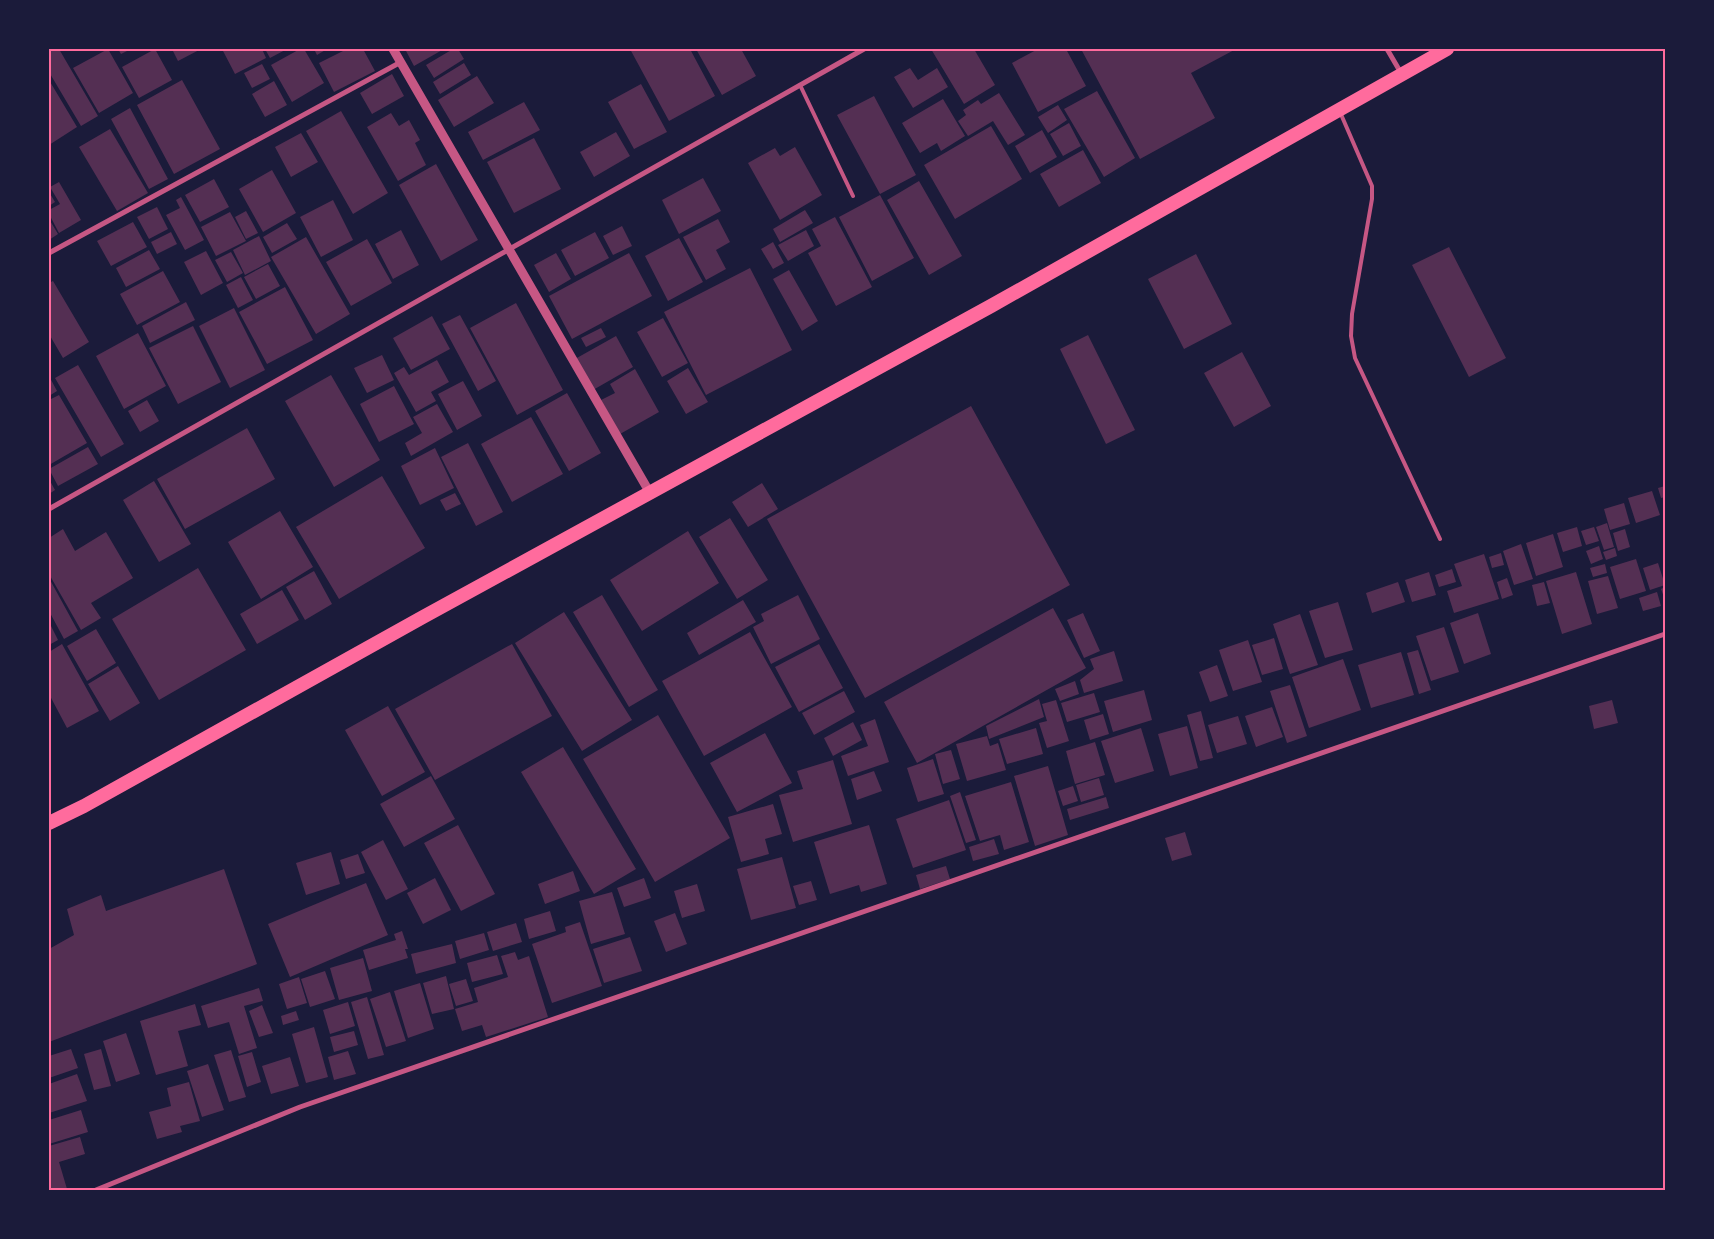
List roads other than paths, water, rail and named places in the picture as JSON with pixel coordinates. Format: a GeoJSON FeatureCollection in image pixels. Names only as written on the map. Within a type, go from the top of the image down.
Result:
{"type":"FeatureCollection","features":[{"type":"Feature","properties":{"kind":"highway"},"geometry":{"type":"LineString","coordinates":[[49,823],[93,801],[999,301],[1446,49]]}},
{"type":"Feature","properties":{"kind":"street"},"geometry":{"type":"LineString","coordinates":[[393,49],[650,493]]}},
{"type":"Feature","properties":{"kind":"street"},"geometry":{"type":"LineString","coordinates":[[49,509],[864,49]]}},
{"type":"Feature","properties":{"kind":"street"},"geometry":{"type":"LineString","coordinates":[[1386,49],[1401,74]]}},
{"type":"Feature","properties":{"kind":"street"},"geometry":{"type":"LineString","coordinates":[[49,253],[401,62]]}},
{"type":"Feature","properties":{"kind":"street"},"geometry":{"type":"LineString","coordinates":[[96,1190],[300,1107],[1665,634]]}},
{"type":"Feature","properties":{"kind":"lane"},"geometry":{"type":"LineString","coordinates":[[800,85],[853,196]]}},
{"type":"Feature","properties":{"kind":"lane"},"geometry":{"type":"LineString","coordinates":[[1339,110],[1372,186],[1372,199],[1352,314],[1351,336],[1355,358],[1440,539]]}}]}
